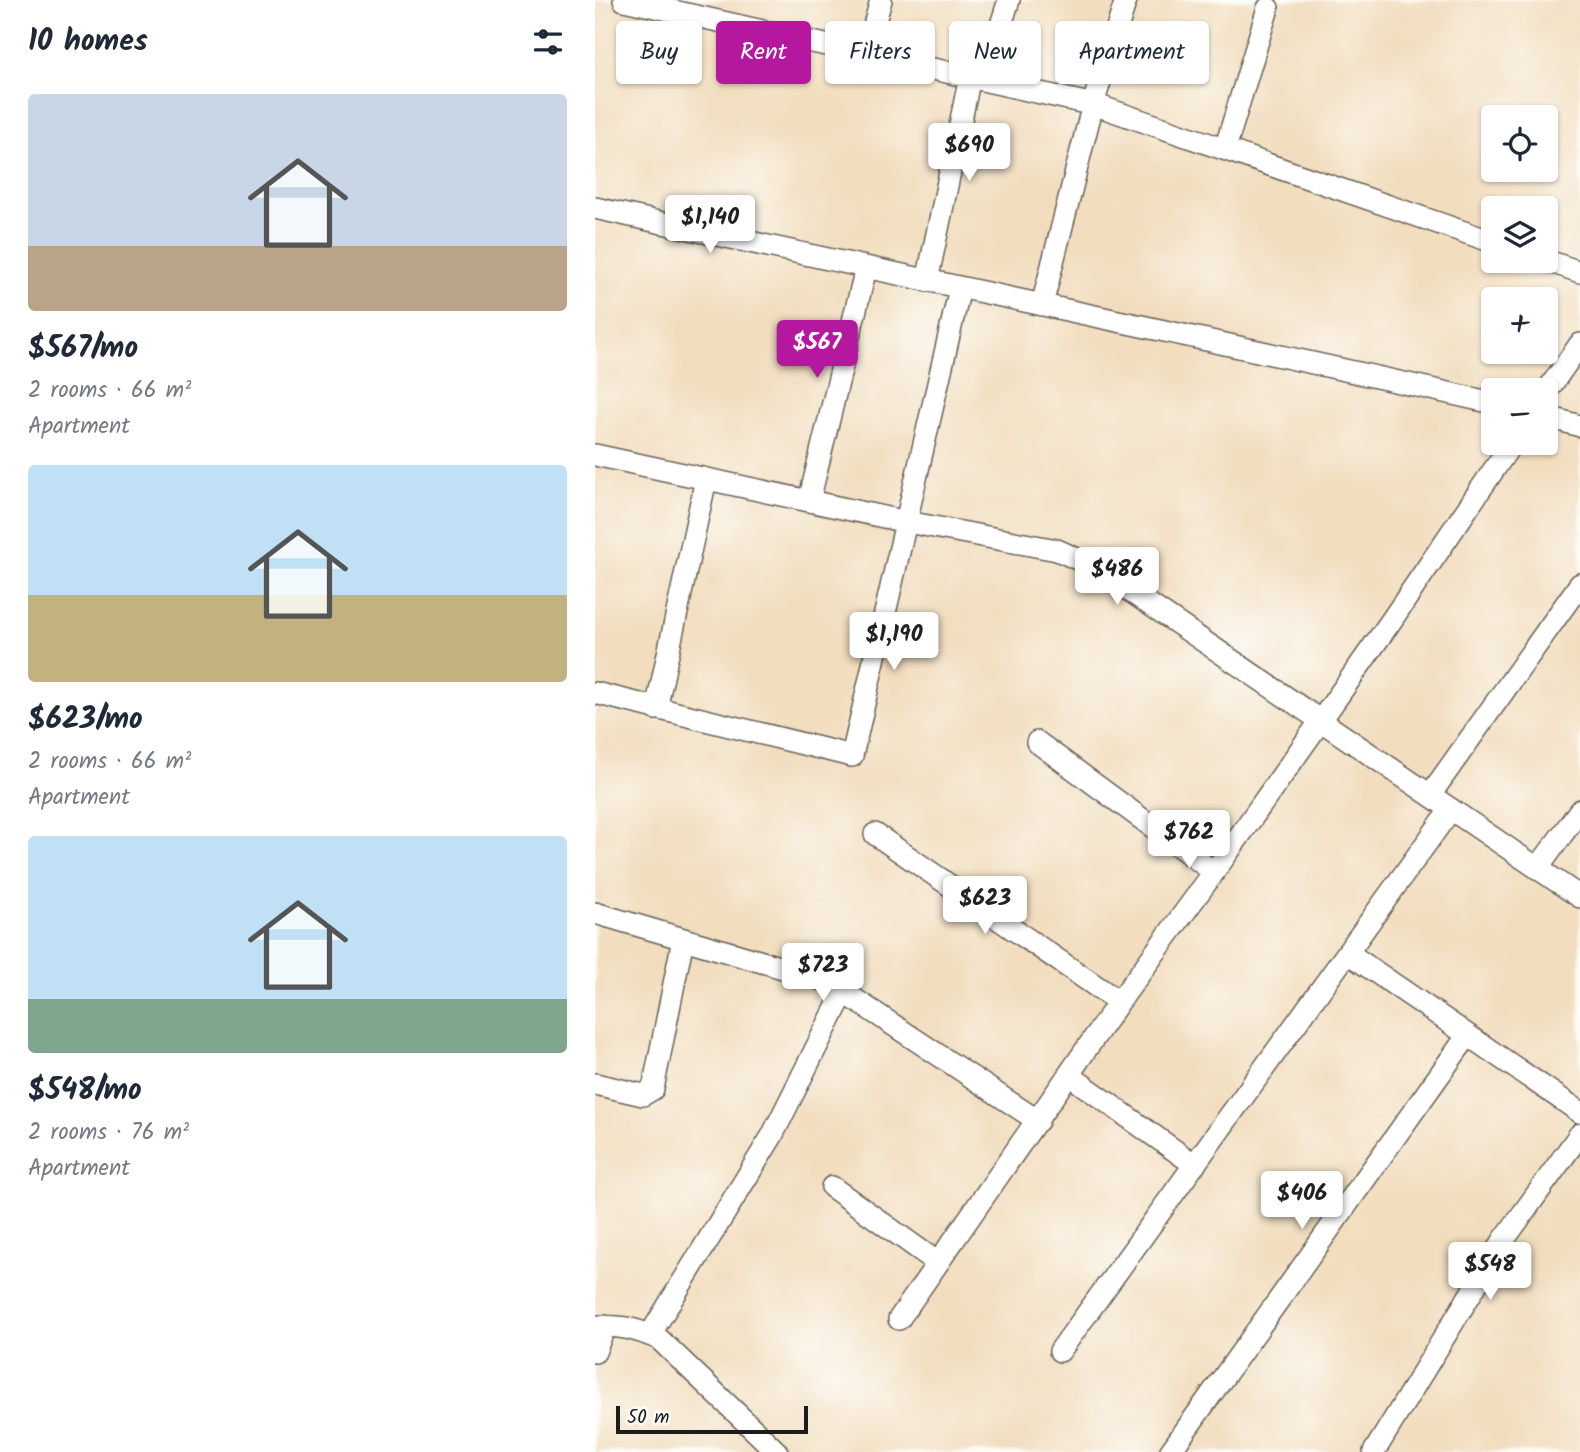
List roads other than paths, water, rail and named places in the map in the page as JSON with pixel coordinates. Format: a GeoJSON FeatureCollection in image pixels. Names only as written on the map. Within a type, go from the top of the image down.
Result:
{"type":"FeatureCollection","features":[{"type":"Feature","properties":{"kind":"street"},"geometry":{"type":"LineString","coordinates":[[624,0],[825,45]]}},
{"type":"Feature","properties":{"kind":"street"},"geometry":{"type":"LineString","coordinates":[[875,21],[881,0]]}},
{"type":"Feature","properties":{"kind":"street"},"geometry":{"type":"LineString","coordinates":[[1000,21],[1009,0]]}},
{"type":"Feature","properties":{"kind":"street"},"geometry":{"type":"LineString","coordinates":[[1042,305],[1094,104],[1126,0]]}},
{"type":"Feature","properties":{"kind":"street"},"geometry":{"type":"LineString","coordinates":[[1225,149],[1268,8]]}},
{"type":"Feature","properties":{"kind":"street"},"geometry":{"type":"LineString","coordinates":[[927,281],[976,84]]}},
{"type":"Feature","properties":{"kind":"street"},"geometry":{"type":"LineString","coordinates":[[1004,84],[1094,104],[1481,238]]}},
{"type":"Feature","properties":{"kind":"street"},"geometry":{"type":"LineString","coordinates":[[595,208],[866,268],[1265,351],[1481,400]]}},
{"type":"Feature","properties":{"kind":"street"},"geometry":{"type":"LineString","coordinates":[[1558,264],[1580,272]]}},
{"type":"Feature","properties":{"kind":"street"},"geometry":{"type":"LineString","coordinates":[[809,501],[866,268]]}},
{"type":"Feature","properties":{"kind":"street"},"geometry":{"type":"LineString","coordinates":[[595,693],[852,756],[960,288]]}},
{"type":"Feature","properties":{"kind":"street"},"geometry":{"type":"LineString","coordinates":[[1556,378],[1580,344]]}},
{"type":"Feature","properties":{"kind":"street"},"geometry":{"type":"LineString","coordinates":[[1558,420],[1580,426]]}},
{"type":"Feature","properties":{"kind":"street"},"geometry":{"type":"LineString","coordinates":[[595,455],[907,522],[1057,550],[1094,566],[1580,897]]}},
{"type":"Feature","properties":{"kind":"street"},"geometry":{"type":"LineString","coordinates":[[898,1319],[1119,1002],[1321,720],[1504,455]]}},
{"type":"Feature","properties":{"kind":"street"},"geometry":{"type":"LineString","coordinates":[[656,709],[706,479]]}},
{"type":"Feature","properties":{"kind":"street"},"geometry":{"type":"LineString","coordinates":[[1430,795],[1580,584]]}},
{"type":"Feature","properties":{"kind":"street"},"geometry":{"type":"LineString","coordinates":[[1037,742],[1214,872]]}},
{"type":"Feature","properties":{"kind":"street"},"geometry":{"type":"LineString","coordinates":[[1060,1351],[1451,809]]}},
{"type":"Feature","properties":{"kind":"street"},"geometry":{"type":"LineString","coordinates":[[1538,868],[1580,810]]}},
{"type":"Feature","properties":{"kind":"street"},"geometry":{"type":"LineString","coordinates":[[875,834],[1119,1002]]}},
{"type":"Feature","properties":{"kind":"street"},"geometry":{"type":"LineString","coordinates":[[595,913],[827,981],[1038,1121]]}},
{"type":"Feature","properties":{"kind":"street"},"geometry":{"type":"LineString","coordinates":[[595,1084],[642,1095],[653,1089],[683,939]]}},
{"type":"Feature","properties":{"kind":"street"},"geometry":{"type":"LineString","coordinates":[[1348,953],[1580,1112]]}},
{"type":"Feature","properties":{"kind":"street"},"geometry":{"type":"LineString","coordinates":[[650,1335],[772,1136],[843,992]]}},
{"type":"Feature","properties":{"kind":"street"},"geometry":{"type":"LineString","coordinates":[[1170,1452],[1468,1035]]}},
{"type":"Feature","properties":{"kind":"street"},"geometry":{"type":"LineString","coordinates":[[1069,1075],[1195,1165]]}},
{"type":"Feature","properties":{"kind":"street"},"geometry":{"type":"LineString","coordinates":[[1374,1452],[1503,1241],[1580,1134]]}},
{"type":"Feature","properties":{"kind":"street"},"geometry":{"type":"LineString","coordinates":[[832,1187],[938,1264]]}},
{"type":"Feature","properties":{"kind":"street"},"geometry":{"type":"LineString","coordinates":[[595,1352],[600,1326],[624,1325],[659,1339],[777,1452]]}}]}
